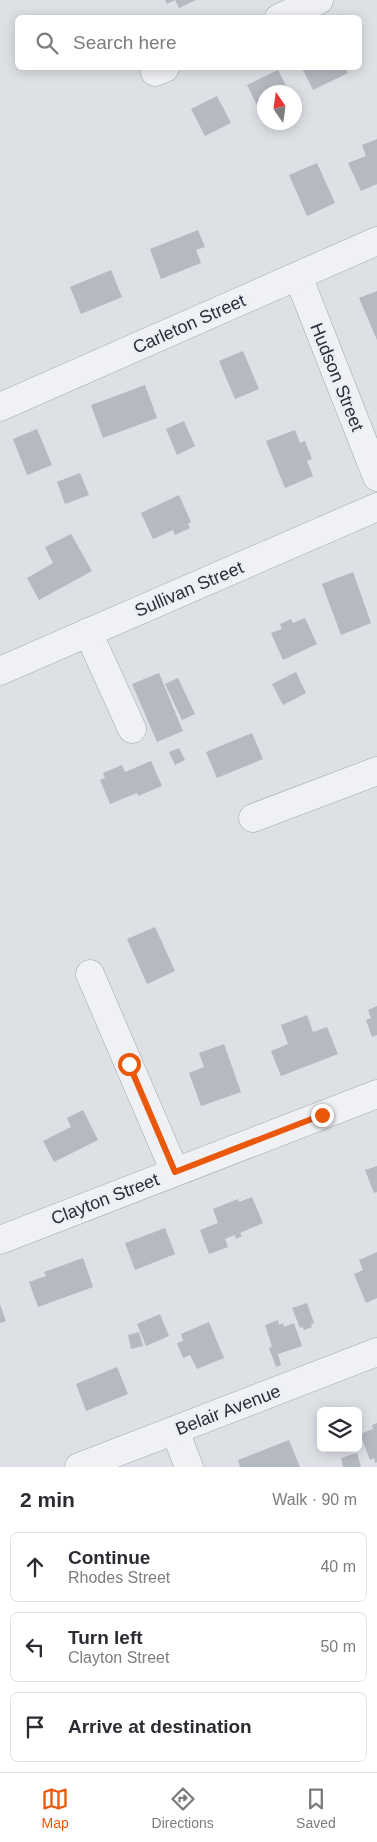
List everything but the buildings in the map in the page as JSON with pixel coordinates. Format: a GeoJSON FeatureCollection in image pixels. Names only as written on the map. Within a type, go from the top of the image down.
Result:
{"type":"FeatureCollection","features":[{"type":"Feature","properties":{"kind":"street"},"geometry":{"type":"LineString","coordinates":[[286,15],[319,0]]}},
{"type":"Feature","properties":{"kind":"street","name":"Carleton Street"},"geometry":{"type":"LineString","coordinates":[[0,407],[377,241]]}},
{"type":"Feature","properties":{"kind":"street","name":"Hudson Street"},"geometry":{"type":"LineString","coordinates":[[298,276],[377,477]]}},
{"type":"Feature","properties":{"kind":"street","name":"Sullivan Street"},"geometry":{"type":"LineString","coordinates":[[0,671],[377,507]]}},
{"type":"Feature","properties":{"kind":"street"},"geometry":{"type":"LineString","coordinates":[[88,632],[132,729]]}},
{"type":"Feature","properties":{"kind":"street"},"geometry":{"type":"LineString","coordinates":[[252,818],[377,771]]}},
{"type":"Feature","properties":{"kind":"street"},"geometry":{"type":"LineString","coordinates":[[90,974],[175,1172]]}},
{"type":"Feature","properties":{"kind":"street","name":"Clayton Street"},"geometry":{"type":"LineString","coordinates":[[0,1240],[377,1094]]}},
{"type":"Feature","properties":{"kind":"street","name":"Belair Avenue"},"geometry":{"type":"LineString","coordinates":[[79,1467],[377,1352]]}},
{"type":"Feature","properties":{"kind":"street"},"geometry":{"type":"LineString","coordinates":[[175,1431],[189,1467]]}},
{"type":"Feature","properties":{"kind":"route"},"geometry":{"type":"LineString","coordinates":[[129,1064],[175,1172],[322,1115]]}}]}
